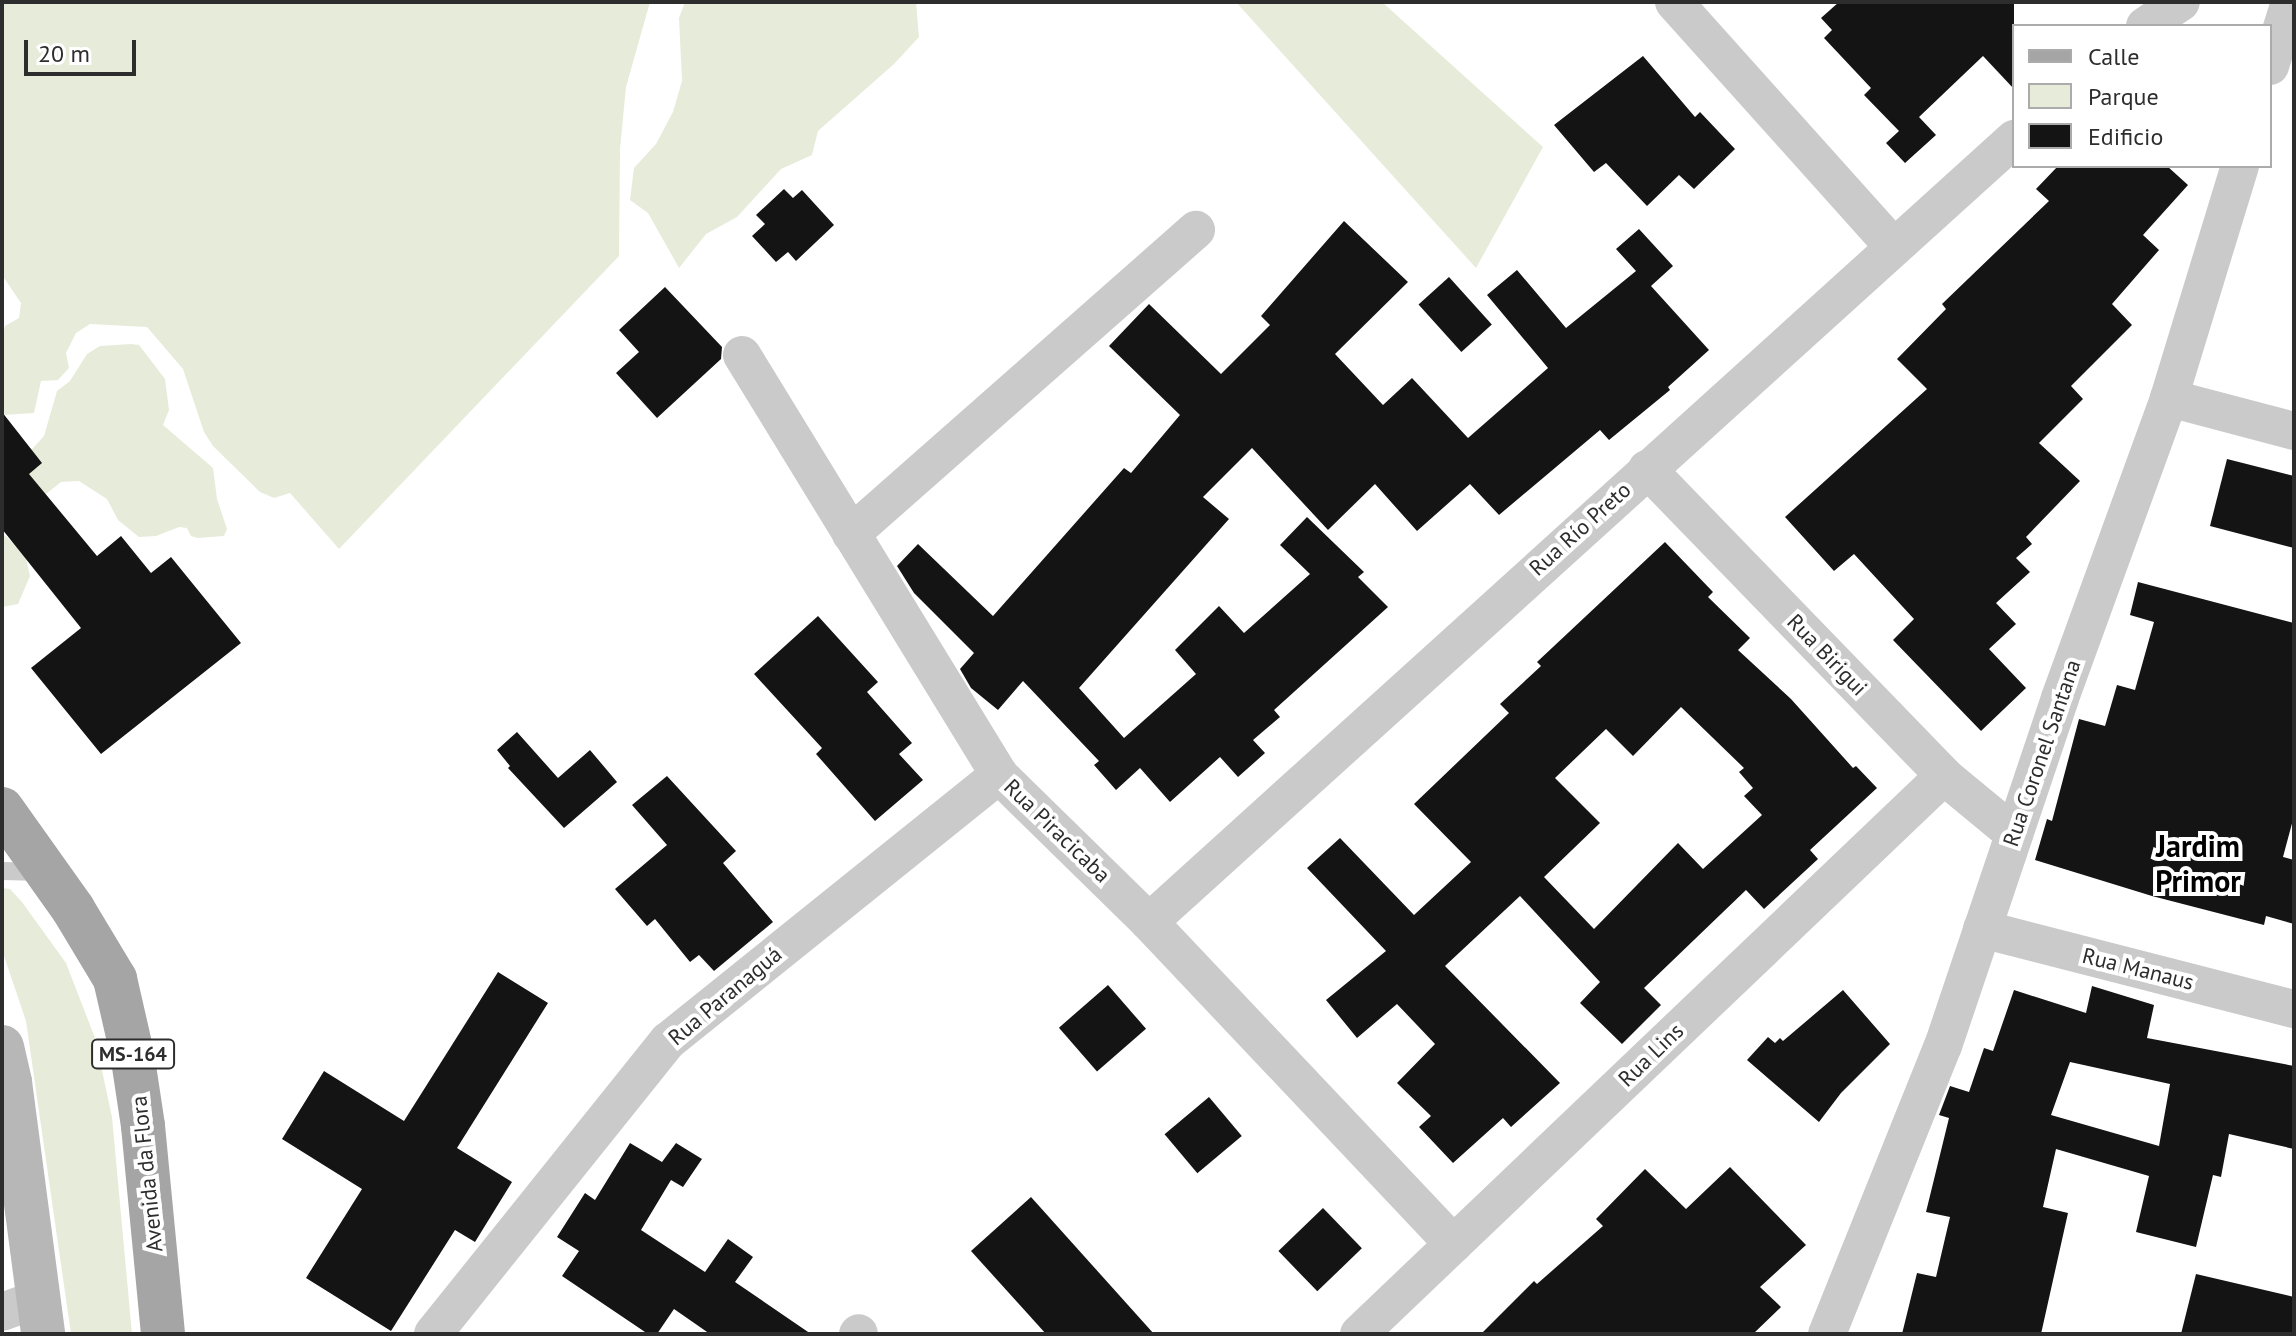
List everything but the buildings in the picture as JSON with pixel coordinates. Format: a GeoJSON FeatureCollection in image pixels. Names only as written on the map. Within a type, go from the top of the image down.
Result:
{"type":"FeatureCollection","features":[{"type":"Feature","properties":{"kind":"main road","name":"Avenida da Flora"},"geometry":{"type":"LineString","coordinates":[[2,809],[73,909],[115,979],[132,1053],[143,1126],[163,1334]]}},
{"type":"Feature","properties":{"kind":"street"},"geometry":{"type":"LineString","coordinates":[[1674,2],[1894,247]]}},
{"type":"Feature","properties":{"kind":"street"},"geometry":{"type":"LineString","coordinates":[[2148,24],[2181,2]]}},
{"type":"Feature","properties":{"kind":"street"},"geometry":{"type":"LineString","coordinates":[[2272,60],[2290,2]]}},
{"type":"Feature","properties":{"kind":"street","name":"Rua Río Preto"},"geometry":{"type":"LineString","coordinates":[[1149,922],[2012,141]]}},
{"type":"Feature","properties":{"kind":"street","name":"Rua Coronel Santana"},"geometry":{"type":"LineString","coordinates":[[1827,1334],[1943,1046],[2014,834],[2169,398],[2239,168]]}},
{"type":"Feature","properties":{"kind":"street"},"geometry":{"type":"LineString","coordinates":[[851,534],[1196,230]]}},
{"type":"Feature","properties":{"kind":"street","name":"Rua Piracicaba"},"geometry":{"type":"LineString","coordinates":[[742,355],[999,775],[1149,922],[1453,1244]]}},
{"type":"Feature","properties":{"kind":"street"},"geometry":{"type":"LineString","coordinates":[[2169,398],[2294,431]]}},
{"type":"Feature","properties":{"kind":"street","name":"Rua Birigui"},"geometry":{"type":"LineString","coordinates":[[1647,469],[1944,776],[2014,834]]}},
{"type":"Feature","properties":{"kind":"street","name":"Rua Paranaguá"},"geometry":{"type":"LineString","coordinates":[[433,1334],[668,1041],[999,775]]}},
{"type":"Feature","properties":{"kind":"street","name":"Rua Lins"},"geometry":{"type":"LineString","coordinates":[[1359,1334],[1944,776]]}},
{"type":"Feature","properties":{"kind":"street","name":"Rua Manaus"},"geometry":{"type":"LineString","coordinates":[[1982,929],[2294,1009]]}},
{"type":"Feature","properties":{"kind":"street"},"geometry":{"type":"LineString","coordinates":[[2,1047],[10,1082],[27,1315]]}},
{"type":"Feature","properties":{"kind":"lane"},"geometry":{"type":"LineString","coordinates":[[2,871],[45,872]]}},
{"type":"Feature","properties":{"kind":"green space"},"geometry":{"type":"Polygon","coordinates":[[[2,2],[650,2],[626,87],[620,149],[619,256],[339,549],[290,493],[274,498],[260,492],[213,446],[204,432],[183,369],[147,327],[90,324],[76,333],[66,353],[69,368],[58,380],[41,381],[34,413],[2,415],[2,338],[5,326],[19,318],[21,303],[2,275],[2,2]]]}},
{"type":"Feature","properties":{"kind":"green space"},"geometry":{"type":"Polygon","coordinates":[[[685,2],[916,2],[919,37],[894,64],[818,131],[812,155],[781,169],[737,217],[706,234],[679,268],[648,213],[630,200],[634,168],[656,144],[673,112],[682,81],[679,18],[685,2]]]}},
{"type":"Feature","properties":{"kind":"green space"},"geometry":{"type":"Polygon","coordinates":[[[1236,2],[1382,2],[1543,147],[1476,268],[1236,2]]]}},
{"type":"Feature","properties":{"kind":"green space"},"geometry":{"type":"Polygon","coordinates":[[[139,345],[165,379],[169,410],[163,425],[213,468],[217,499],[227,529],[224,536],[198,538],[191,536],[187,528],[179,527],[156,536],[139,537],[118,520],[107,499],[79,481],[61,482],[41,498],[22,460],[44,436],[57,391],[70,381],[87,354],[100,346],[139,345]]]}},
{"type":"Feature","properties":{"kind":"green space"},"geometry":{"type":"Polygon","coordinates":[[[2,533],[25,554],[30,576],[18,604],[2,607],[2,533]]]}},
{"type":"Feature","properties":{"kind":"green space"},"geometry":{"type":"Polygon","coordinates":[[[2,888],[10,889],[22,902],[66,963],[95,1038],[112,1117],[132,1334],[71,1334],[26,1021],[2,950],[2,888]]]}},
{"type":"Feature","properties":{"kind":"district","name":"Jardim Primor"},"geometry":{"type":"Point","coordinates":[2198,863]}}]}
